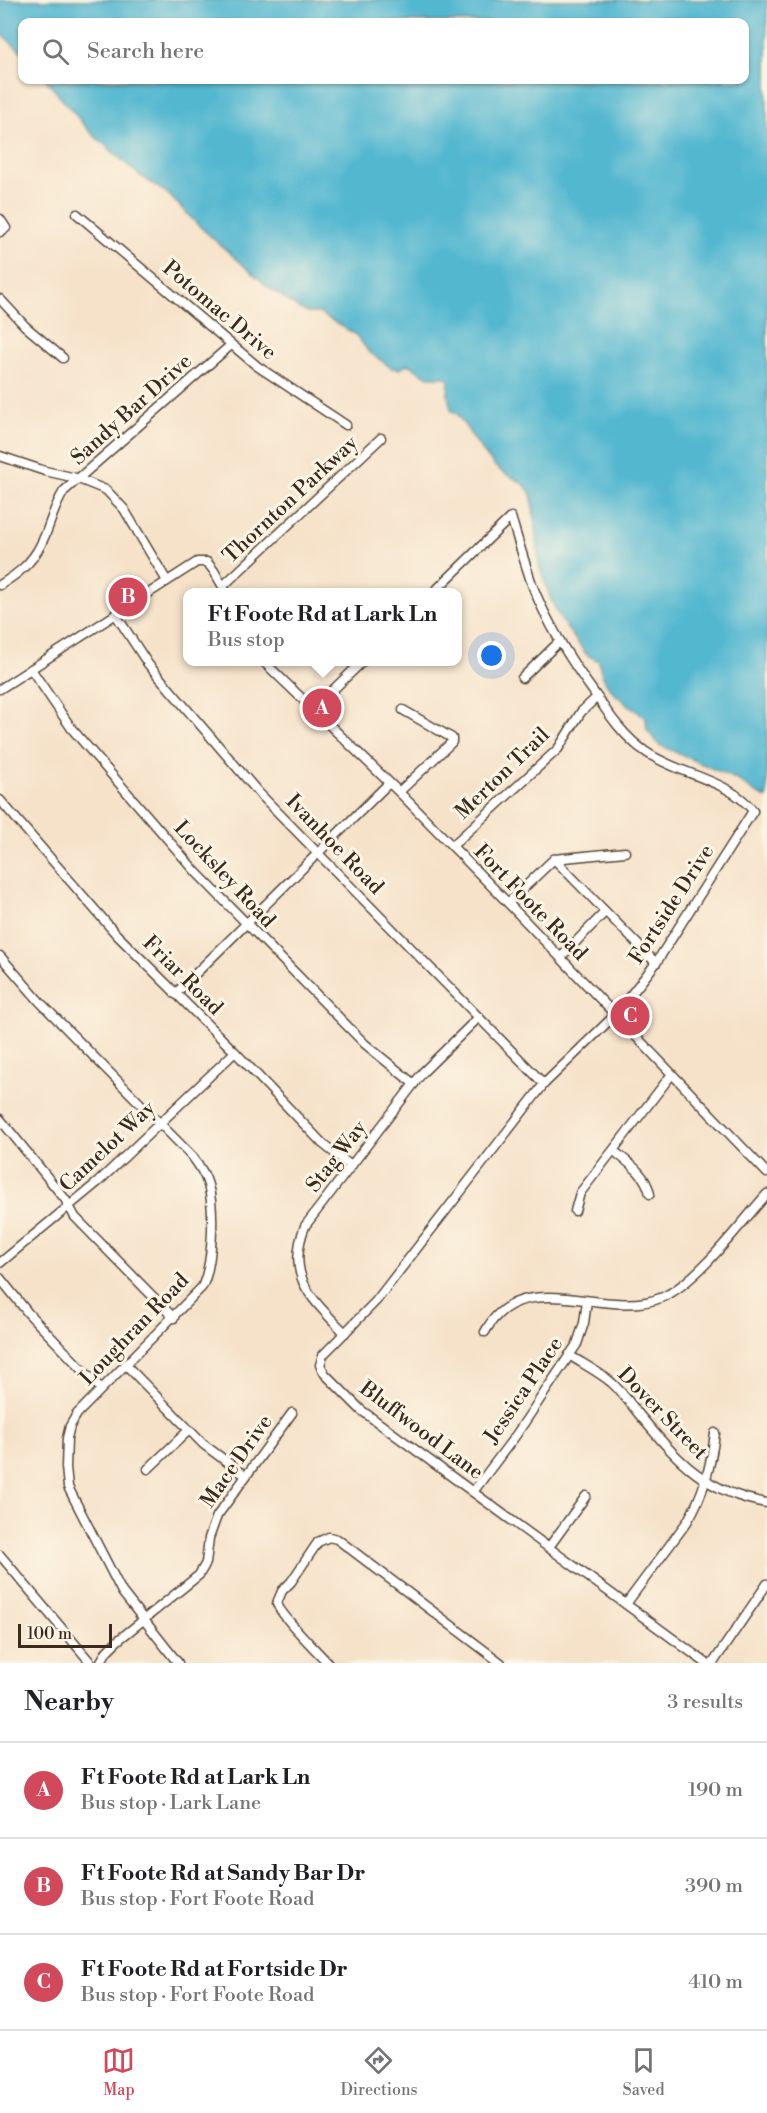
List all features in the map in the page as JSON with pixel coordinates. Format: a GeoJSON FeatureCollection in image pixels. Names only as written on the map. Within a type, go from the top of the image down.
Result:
{"type":"FeatureCollection","features":[{"type":"Feature","properties":{"kind":"street","name":"Potomac Drive"},"geometry":{"type":"LineString","coordinates":[[77,214],[231,345],[283,385],[346,424]]}},
{"type":"Feature","properties":{"kind":"street"},"geometry":{"type":"LineString","coordinates":[[0,219],[3,230]]}},
{"type":"Feature","properties":{"kind":"street"},"geometry":{"type":"LineString","coordinates":[[0,298],[25,326],[63,358]]}},
{"type":"Feature","properties":{"kind":"street","name":"Sandy Bar Drive"},"geometry":{"type":"LineString","coordinates":[[76,478],[231,345]]}},
{"type":"Feature","properties":{"kind":"street","name":"Thornton Parkway"},"geometry":{"type":"LineString","coordinates":[[227,588],[381,438]]}},
{"type":"Feature","properties":{"kind":"street"},"geometry":{"type":"LineString","coordinates":[[0,456],[45,471],[76,478],[56,504],[40,547],[18,573],[0,585]]}},
{"type":"Feature","properties":{"kind":"street","name":"Sandy Bar Drive"},"geometry":{"type":"LineString","coordinates":[[76,478],[99,486],[118,501],[167,582]]}},
{"type":"Feature","properties":{"kind":"street"},"geometry":{"type":"LineString","coordinates":[[438,588],[511,517],[534,588],[560,641],[597,697]]}},
{"type":"Feature","properties":{"kind":"street"},"geometry":{"type":"LineString","coordinates":[[0,689],[191,565],[202,561],[210,566],[224,588]]}},
{"type":"Feature","properties":{"kind":"street","name":"Ivanhoe Road"},"geometry":{"type":"LineString","coordinates":[[116,615],[148,664],[258,792],[544,1084]]}},
{"type":"Feature","properties":{"kind":"street"},"geometry":{"type":"LineString","coordinates":[[522,678],[560,641]]}},
{"type":"Feature","properties":{"kind":"street","name":"Fort Foote Road"},"geometry":{"type":"LineString","coordinates":[[268,666],[399,792],[561,957],[767,1173]]}},
{"type":"Feature","properties":{"kind":"street"},"geometry":{"type":"LineString","coordinates":[[313,709],[358,666]]}},
{"type":"Feature","properties":{"kind":"street","name":"Locksley Road"},"geometry":{"type":"LineString","coordinates":[[31,669],[72,729],[183,858],[365,1044],[414,1084]]}},
{"type":"Feature","properties":{"kind":"street","name":"Fortside Drive"},"geometry":{"type":"LineString","coordinates":[[597,697],[625,733],[645,752],[666,764],[728,790],[746,802],[753,811],[656,963],[615,1015]]}},
{"type":"Feature","properties":{"kind":"street","name":"Merton Trail"},"geometry":{"type":"LineString","coordinates":[[452,846],[558,749],[581,712],[597,697]]}},
{"type":"Feature","properties":{"kind":"street"},"geometry":{"type":"LineString","coordinates":[[399,792],[452,742],[452,738],[403,710]]}},
{"type":"Feature","properties":{"kind":"street"},"geometry":{"type":"LineString","coordinates":[[175,994],[389,783]]}},
{"type":"Feature","properties":{"kind":"street","name":"Friar Road"},"geometry":{"type":"LineString","coordinates":[[0,800],[117,934],[322,1143],[351,1166]]}},
{"type":"Feature","properties":{"kind":"street"},"geometry":{"type":"LineString","coordinates":[[508,903],[554,859],[625,852]]}},
{"type":"Feature","properties":{"kind":"street"},"geometry":{"type":"LineString","coordinates":[[554,859],[656,963]]}},
{"type":"Feature","properties":{"kind":"street"},"geometry":{"type":"LineString","coordinates":[[561,957],[605,912]]}},
{"type":"Feature","properties":{"kind":"street","name":"Loughran Road"},"geometry":{"type":"LineString","coordinates":[[0,956],[40,1002],[198,1164],[207,1179],[210,1196],[211,1251],[209,1270],[202,1287],[77,1414],[70,1426],[66,1451],[68,1487],[122,1592],[178,1663]]}},
{"type":"Feature","properties":{"kind":"street","name":"Bluffwood Lane"},"geometry":{"type":"LineString","coordinates":[[615,1015],[544,1084],[376,1301],[320,1360],[320,1365],[325,1374],[361,1410],[706,1663]]}},
{"type":"Feature","properties":{"kind":"street","name":"Stag Way"},"geometry":{"type":"LineString","coordinates":[[345,1333],[314,1301],[301,1279],[297,1257],[305,1226],[414,1084],[479,1017]]}},
{"type":"Feature","properties":{"kind":"street","name":"Camelot Way"},"geometry":{"type":"LineString","coordinates":[[0,1263],[103,1178],[235,1052]]}},
{"type":"Feature","properties":{"kind":"street"},"geometry":{"type":"LineString","coordinates":[[575,1211],[580,1193],[672,1074]]}},
{"type":"Feature","properties":{"kind":"street"},"geometry":{"type":"LineString","coordinates":[[0,1119],[69,1206],[75,1217],[174,1318]]}},
{"type":"Feature","properties":{"kind":"street"},"geometry":{"type":"LineString","coordinates":[[614,1151],[640,1174],[650,1194]]}},
{"type":"Feature","properties":{"kind":"street"},"geometry":{"type":"LineString","coordinates":[[485,1332],[492,1318],[499,1312],[524,1299],[549,1296],[587,1301],[637,1303],[672,1293],[692,1277],[767,1194]]}},
{"type":"Feature","properties":{"kind":"street"},"geometry":{"type":"LineString","coordinates":[[0,1278],[28,1313],[101,1389]]}},
{"type":"Feature","properties":{"kind":"street","name":"Jessica Place"},"geometry":{"type":"LineString","coordinates":[[473,1492],[516,1435],[569,1355],[580,1334],[587,1301]]}},
{"type":"Feature","properties":{"kind":"street","name":"Dover Street"},"geometry":{"type":"LineString","coordinates":[[569,1355],[612,1383],[676,1458],[706,1481],[736,1495],[767,1503]]}},
{"type":"Feature","properties":{"kind":"street"},"geometry":{"type":"LineString","coordinates":[[126,1365],[214,1454],[246,1476]]}},
{"type":"Feature","properties":{"kind":"street","name":"Mace Drive"},"geometry":{"type":"LineString","coordinates":[[100,1663],[107,1651],[199,1575],[206,1563],[209,1538],[214,1524],[292,1413]]}},
{"type":"Feature","properties":{"kind":"street"},"geometry":{"type":"LineString","coordinates":[[148,1469],[189,1430]]}},
{"type":"Feature","properties":{"kind":"street"},"geometry":{"type":"LineString","coordinates":[[626,1604],[687,1522],[706,1481],[715,1433]]}},
{"type":"Feature","properties":{"kind":"street"},"geometry":{"type":"LineString","coordinates":[[549,1547],[586,1496]]}},
{"type":"Feature","properties":{"kind":"street"},"geometry":{"type":"LineString","coordinates":[[328,1663],[296,1626],[284,1616],[277,1603],[282,1591],[303,1566],[315,1546],[322,1539],[329,1537],[337,1539],[501,1663]]}},
{"type":"Feature","properties":{"kind":"street"},"geometry":{"type":"LineString","coordinates":[[0,1555],[91,1663]]}},
{"type":"Feature","properties":{"kind":"street"},"geometry":{"type":"LineString","coordinates":[[713,1663],[767,1584]]}},
{"type":"Feature","properties":{"kind":"water"},"geometry":{"type":"Polygon","coordinates":[[[0,0],[767,0],[767,798],[736,779],[659,745],[647,730],[646,718],[609,687],[599,661],[587,655],[563,623],[551,600],[539,566],[532,497],[529,490],[494,465],[458,415],[451,410],[448,395],[449,380],[445,377],[428,377],[408,364],[400,369],[392,368],[369,352],[355,334],[319,313],[308,313],[298,308],[268,287],[198,225],[167,193],[139,175],[90,132],[49,84],[749,84],[749,18],[18,18],[18,49],[0,33],[0,0]]]}},
{"type":"Feature","properties":{"kind":"place","name":"Ft Foote Rd at Sandy Bar Dr"},"geometry":{"type":"Point","coordinates":[128,597]}},
{"type":"Feature","properties":{"kind":"place","name":"Ft Foote Rd at Lark Ln"},"geometry":{"type":"Point","coordinates":[322,708]}},
{"type":"Feature","properties":{"kind":"place","name":"Ft Foote Rd at Fortside Dr"},"geometry":{"type":"Point","coordinates":[630,1016]}}]}
